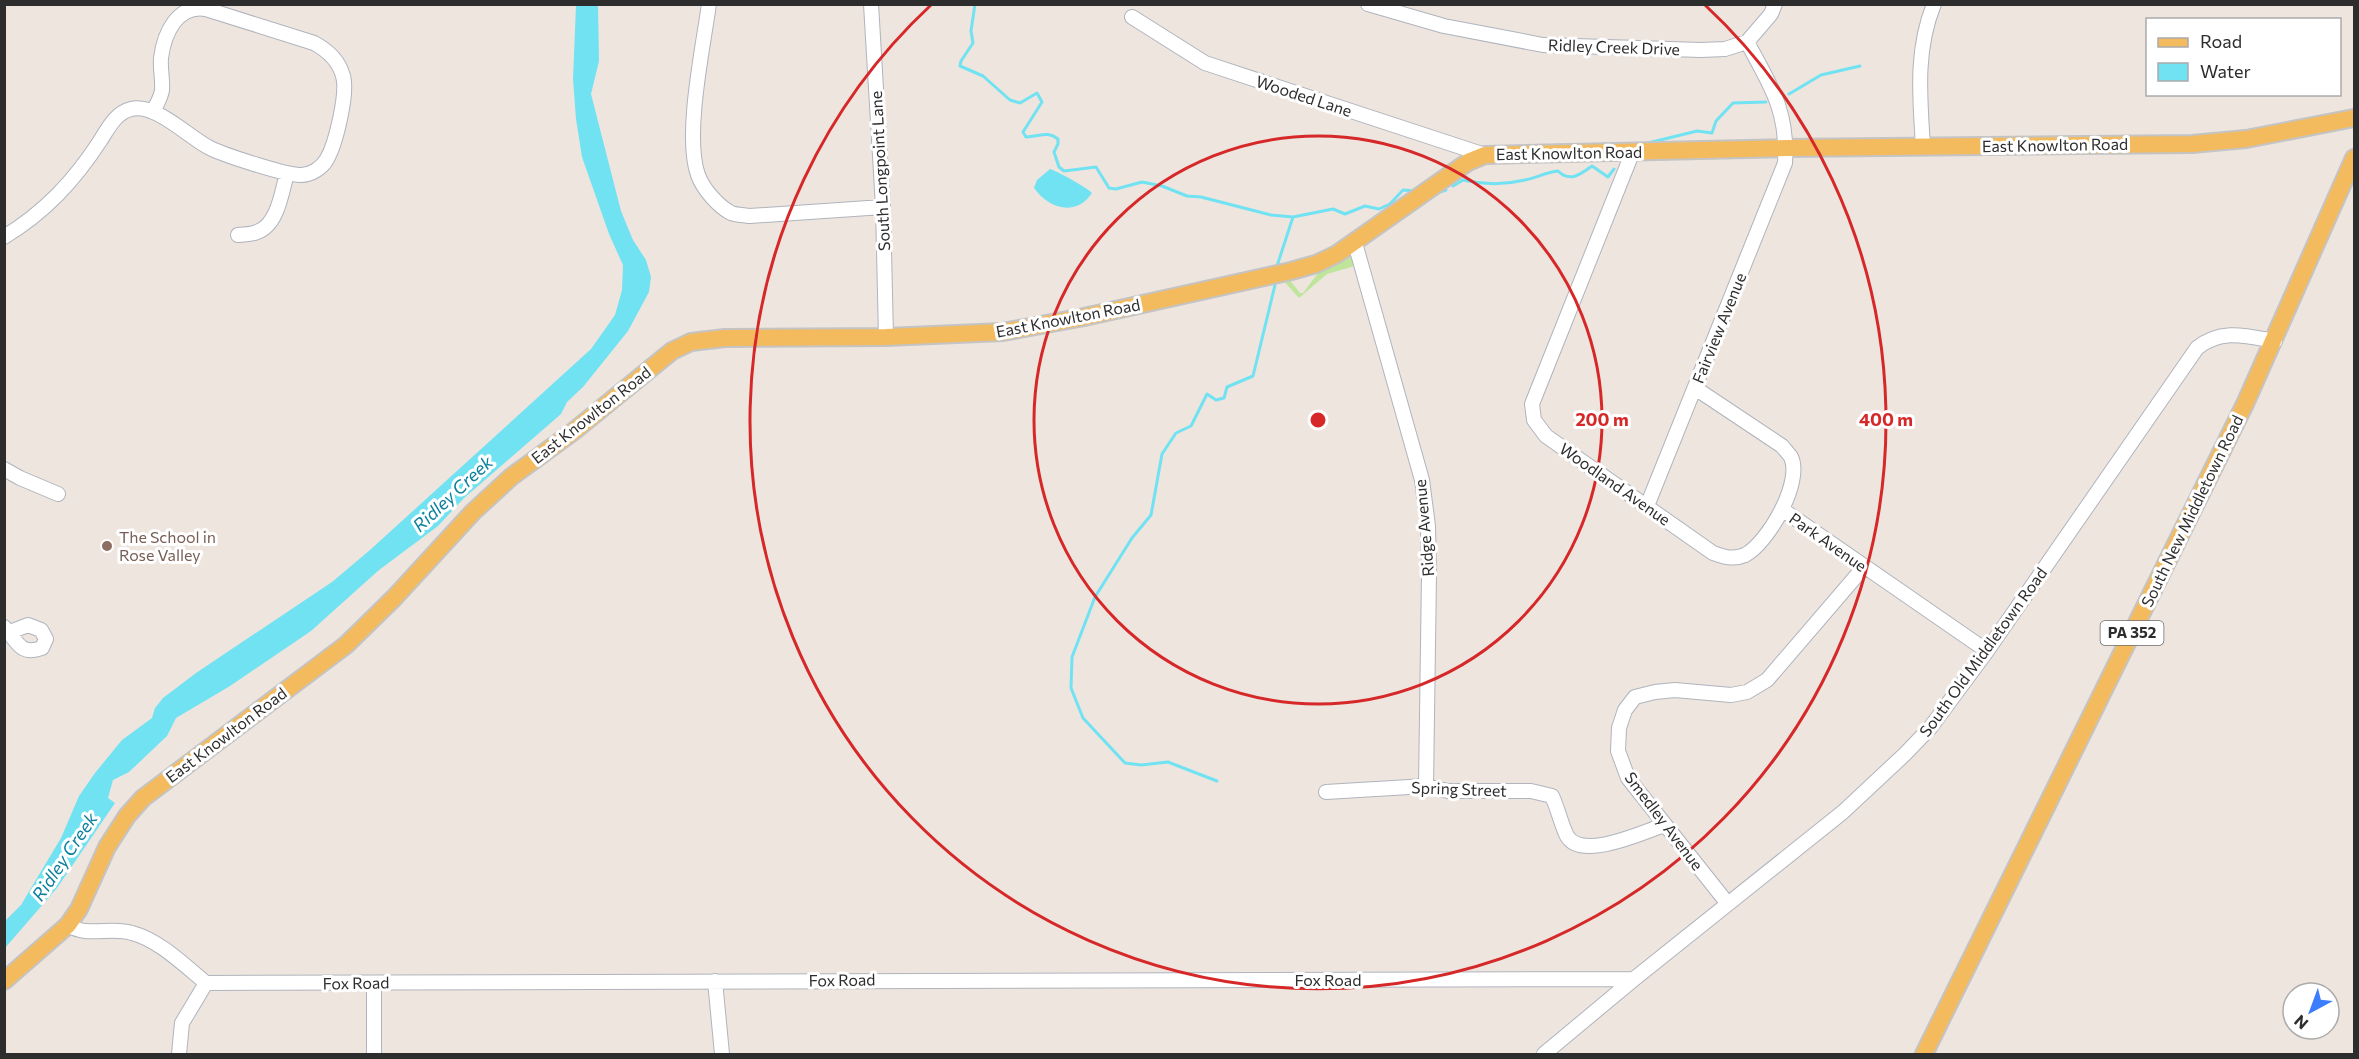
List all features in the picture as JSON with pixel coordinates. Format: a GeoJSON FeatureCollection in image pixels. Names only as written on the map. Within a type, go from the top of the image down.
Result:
{"type":"FeatureCollection","features":[{"type":"Feature","properties":{"kind":"main road","name":"East Knowlton Road"},"geometry":{"type":"LineString","coordinates":[[4,981],[68,925],[79,909],[107,847],[142,798],[346,645],[394,598],[472,512],[511,477],[574,431],[672,351],[692,342],[725,338],[886,337],[1003,332],[1084,317],[1304,267],[1327,260],[1355,243],[1468,162],[1485,155],[2219,142],[2287,132],[2355,118]]}},
{"type":"Feature","properties":{"kind":"main road","name":"South New Middletown Road"},"geometry":{"type":"LineString","coordinates":[[1924,1054],[2275,341],[2355,158]]}},
{"type":"Feature","properties":{"kind":"street"},"geometry":{"type":"LineString","coordinates":[[708,4],[694,118],[693,153],[698,177],[713,198],[732,213],[750,216],[883,207]]}},
{"type":"Feature","properties":{"kind":"street","name":"South Longpoint Lane"},"geometry":{"type":"LineString","coordinates":[[871,4],[883,207],[886,337]]}},
{"type":"Feature","properties":{"kind":"street","name":"Ridley Creek Drive"},"geometry":{"type":"LineString","coordinates":[[1368,4],[1444,26],[1543,45],[1701,50],[1725,49],[1747,42]]}},
{"type":"Feature","properties":{"kind":"street"},"geometry":{"type":"LineString","coordinates":[[1775,4],[1766,21],[1747,42],[1776,94],[1782,114],[1786,148]]}},
{"type":"Feature","properties":{"kind":"street"},"geometry":{"type":"LineString","coordinates":[[1923,147],[1920,58],[1925,29],[1934,4]]}},
{"type":"Feature","properties":{"kind":"street"},"geometry":{"type":"LineString","coordinates":[[4,237],[41,211],[64,190],[83,168],[112,122],[122,113],[142,108],[153,112],[216,151],[299,176],[308,174],[325,163],[330,153],[345,101],[345,82],[340,68],[327,51],[314,43],[206,9],[189,10],[179,15],[169,28],[161,61],[162,89],[153,112]]}},
{"type":"Feature","properties":{"kind":"street","name":"Wooded Lane"},"geometry":{"type":"LineString","coordinates":[[1132,17],[1205,63],[1485,155]]}},
{"type":"Feature","properties":{"kind":"street","name":"Fairview Avenue"},"geometry":{"type":"LineString","coordinates":[[1647,506],[1785,163],[1786,148]]}},
{"type":"Feature","properties":{"kind":"street","name":"Woodland Avenue"},"geometry":{"type":"LineString","coordinates":[[1633,151],[1532,404],[1534,420],[1546,436],[1713,553],[1727,558],[1744,555],[1756,546],[1783,510]]}},
{"type":"Feature","properties":{"kind":"street"},"geometry":{"type":"LineString","coordinates":[[238,235],[257,232],[269,222],[287,173]]}},
{"type":"Feature","properties":{"kind":"street","name":"Ridge Avenue"},"geometry":{"type":"LineString","coordinates":[[1355,243],[1422,480],[1428,526],[1429,574],[1426,786]]}},
{"type":"Feature","properties":{"kind":"street","name":"South Old Middletown Road"},"geometry":{"type":"LineString","coordinates":[[1544,1054],[1843,812],[1930,728],[1987,651],[2197,348],[2211,338],[2229,334],[2275,341]]}},
{"type":"Feature","properties":{"kind":"street","name":"Park Avenue"},"geometry":{"type":"LineString","coordinates":[[1695,388],[1782,446],[1792,459],[1792,479],[1783,510],[1987,651]]}},
{"type":"Feature","properties":{"kind":"street"},"geometry":{"type":"LineString","coordinates":[[4,469],[58,494]]}},
{"type":"Feature","properties":{"kind":"street","name":"Smedley Avenue"},"geometry":{"type":"LineString","coordinates":[[1728,904],[1628,778],[1618,751],[1619,728],[1625,710],[1635,697],[1655,692],[1675,690],[1731,695],[1747,692],[1767,680],[1864,567]]}},
{"type":"Feature","properties":{"kind":"street","name":"Spring Street"},"geometry":{"type":"LineString","coordinates":[[1326,792],[1426,786],[1448,791],[1531,791],[1552,796],[1568,838],[1579,845],[1597,847],[1664,825]]}},
{"type":"Feature","properties":{"kind":"street"},"geometry":{"type":"LineString","coordinates":[[68,925],[77,931],[88,933],[117,930],[133,933],[156,945],[206,982],[182,1023],[179,1054]]}},
{"type":"Feature","properties":{"kind":"street","name":"Fox Road"},"geometry":{"type":"LineString","coordinates":[[206,982],[1634,979]]}},
{"type":"Feature","properties":{"kind":"street"},"geometry":{"type":"LineString","coordinates":[[715,981],[722,1054]]}},
{"type":"Feature","properties":{"kind":"street"},"geometry":{"type":"LineString","coordinates":[[374,983],[374,1054]]}},
{"type":"Feature","properties":{"kind":"green space"},"geometry":{"type":"Polygon","coordinates":[[[1346,256],[1354,256],[1358,265],[1327,274],[1299,298],[1281,278],[1288,278],[1300,293],[1303,293],[1321,269],[1346,256]]]}},
{"type":"Feature","properties":{"kind":"water","name":"Ridley Creek"},"geometry":{"type":"Polygon","coordinates":[[[576,5],[598,5],[599,61],[591,94],[621,211],[633,240],[646,260],[651,277],[649,292],[628,331],[583,387],[567,402],[561,414],[464,498],[438,526],[379,570],[311,631],[230,686],[176,718],[167,736],[129,772],[113,780],[108,798],[115,803],[57,888],[5,948],[5,921],[21,905],[61,838],[79,796],[122,740],[152,718],[155,708],[163,698],[196,673],[332,582],[370,550],[591,349],[615,315],[622,290],[623,265],[609,234],[582,157],[576,119],[573,79],[576,5]]]}},
{"type":"Feature","properties":{"kind":"water"},"geometry":{"type":"Polygon","coordinates":[[[1050,169],[1092,193],[1086,201],[1071,208],[1047,201],[1034,188],[1037,180],[1050,169]]]}},
{"type":"Feature","properties":{"kind":"waterway"},"geometry":{"type":"LineString","coordinates":[[975,4],[971,31],[973,43],[960,66],[983,76],[1010,100],[1020,103],[1037,93],[1042,102],[1023,132],[1026,137],[1046,134],[1058,139],[1054,152],[1059,167],[1064,171],[1096,167],[1109,188],[1116,189],[1142,182],[1162,186],[1187,196],[1201,197],[1271,215],[1293,217],[1333,209],[1345,214],[1365,206],[1379,209],[1390,204],[1403,190],[1415,191]]}},
{"type":"Feature","properties":{"kind":"waterway"},"geometry":{"type":"LineString","coordinates":[[1789,94],[1821,75],[1860,66]]}},
{"type":"Feature","properties":{"kind":"waterway"},"geometry":{"type":"LineString","coordinates":[[1644,144],[1697,131],[1712,133],[1716,121],[1733,103],[1766,102]]}},
{"type":"Feature","properties":{"kind":"waterway"},"geometry":{"type":"LineString","coordinates":[[1453,186],[1463,180],[1486,184],[1509,183],[1558,171],[1562,175],[1571,177],[1592,166],[1608,177],[1614,169]]}},
{"type":"Feature","properties":{"kind":"waterway"},"geometry":{"type":"LineString","coordinates":[[1437,193],[1446,190]]}},
{"type":"Feature","properties":{"kind":"waterway"},"geometry":{"type":"LineString","coordinates":[[1277,266],[1293,217]]}},
{"type":"Feature","properties":{"kind":"waterway"},"geometry":{"type":"LineString","coordinates":[[1217,781],[1168,762],[1141,765],[1125,763],[1083,718],[1071,688],[1072,657],[1095,597],[1132,538],[1151,515],[1162,454],[1176,433],[1191,426],[1207,394],[1216,400],[1224,398],[1227,387],[1253,376],[1275,285]]}},
{"type":"Feature","properties":{"kind":"place","name":"The School in Rose Valley"},"geometry":{"type":"Point","coordinates":[107,546]}}]}
